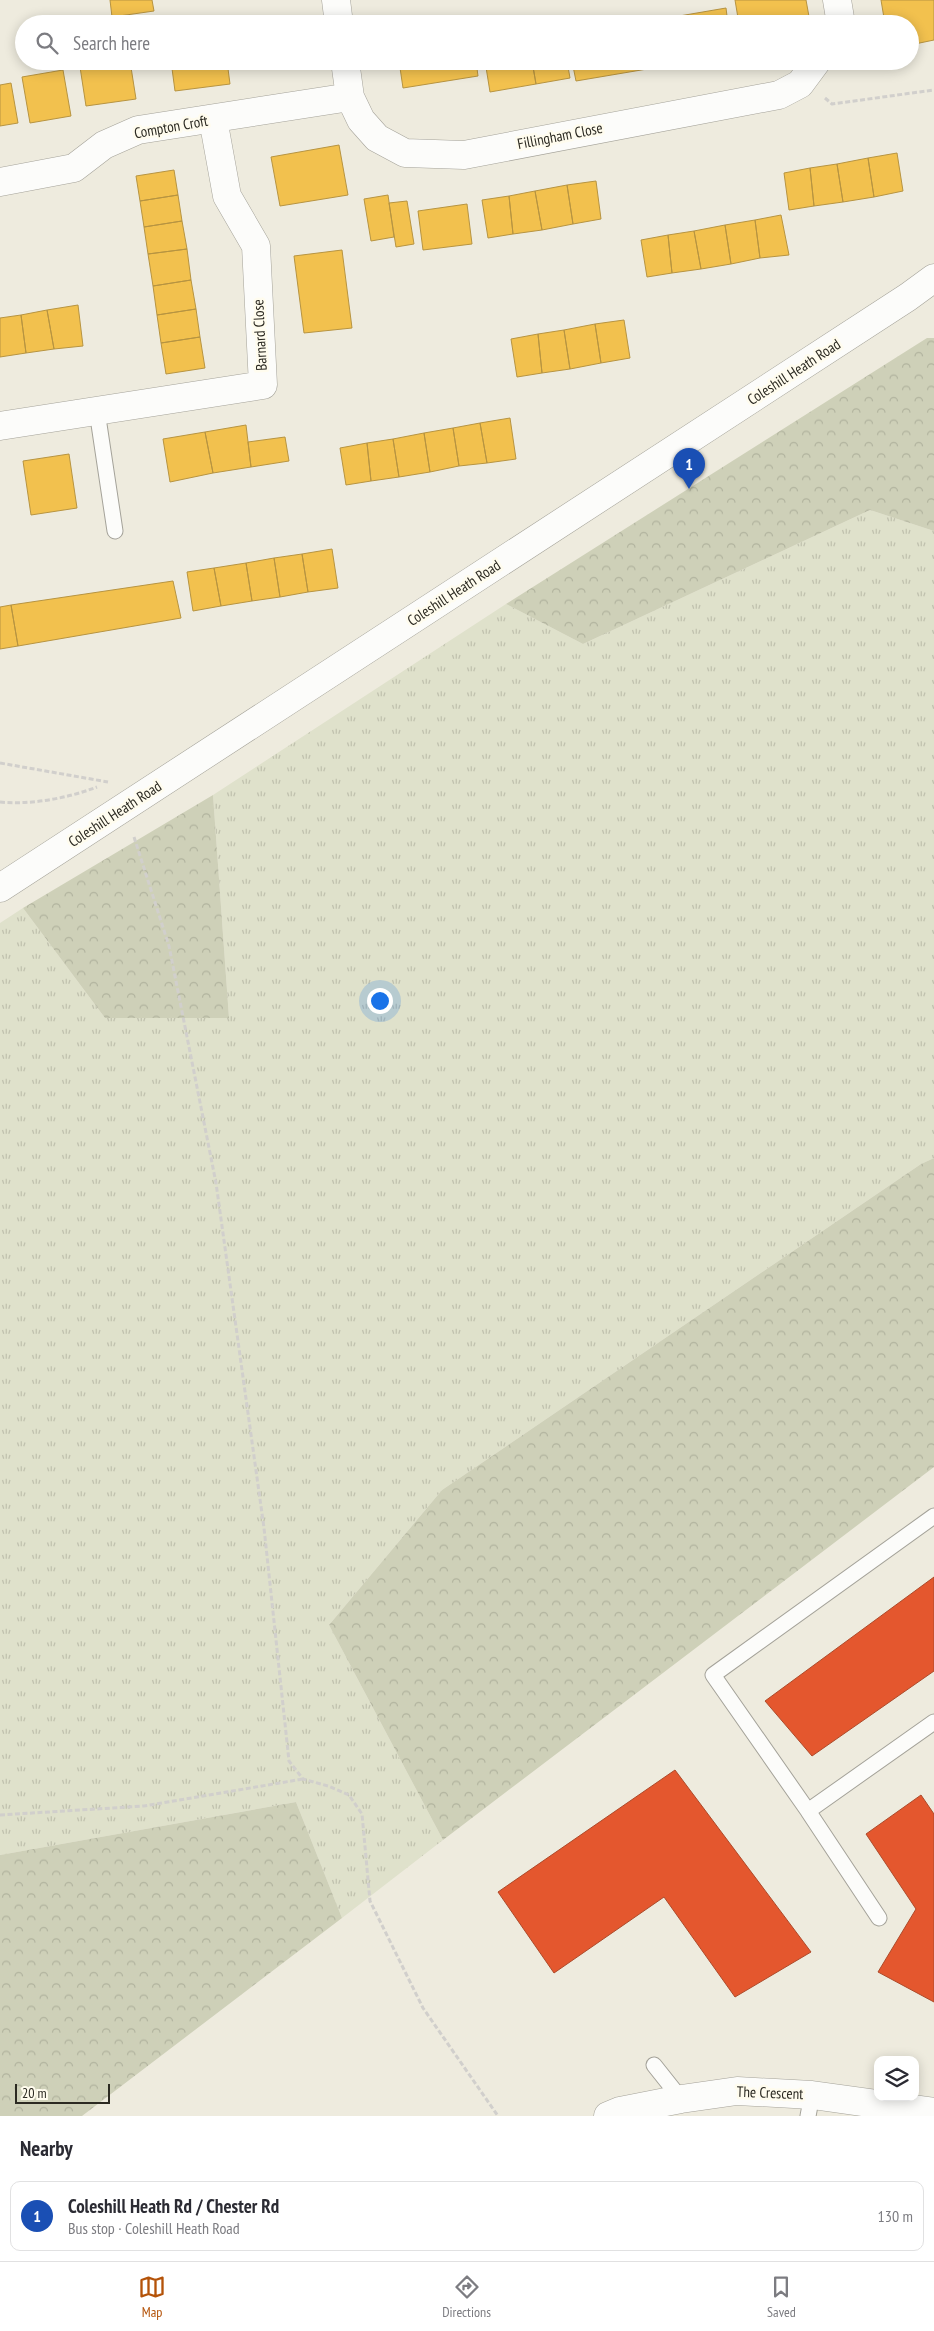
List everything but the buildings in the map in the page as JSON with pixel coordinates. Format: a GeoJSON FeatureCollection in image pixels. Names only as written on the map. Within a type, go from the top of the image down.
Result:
{"type":"FeatureCollection","features":[{"type":"Feature","properties":{"kind":"street"},"geometry":{"type":"LineString","coordinates":[[336,0],[338,15]]}},
{"type":"Feature","properties":{"kind":"street"},"geometry":{"type":"LineString","coordinates":[[837,0],[840,15]]}},
{"type":"Feature","properties":{"kind":"street","name":"Fillingham Close"},"geometry":{"type":"LineString","coordinates":[[346,70],[350,96],[360,120],[377,138],[405,153],[464,155],[779,95],[800,84],[810,70]]}},
{"type":"Feature","properties":{"kind":"street","name":"Compton Croft"},"geometry":{"type":"LineString","coordinates":[[0,182],[74,168],[104,145],[138,130],[350,96]]}},
{"type":"Feature","properties":{"kind":"street","name":"Barnard Close"},"geometry":{"type":"LineString","coordinates":[[0,426],[262,384],[256,246],[227,196],[213,119]]}},
{"type":"Feature","properties":{"kind":"street","name":"Coleshill Heath Road"},"geometry":{"type":"LineString","coordinates":[[0,888],[908,298],[934,278]]}},
{"type":"Feature","properties":{"kind":"street","name":"Coleshill Heath Road"},"geometry":{"type":"LineString","coordinates":[[908,298],[934,290]]}},
{"type":"Feature","properties":{"kind":"street","name":"The Crescent"},"geometry":{"type":"LineString","coordinates":[[608,2116],[620,2111],[680,2099],[737,2091],[810,2105],[934,2112]]}},
{"type":"Feature","properties":{"kind":"lane"},"geometry":{"type":"LineString","coordinates":[[96,411],[115,531]]}},
{"type":"Feature","properties":{"kind":"lane"},"geometry":{"type":"LineString","coordinates":[[879,1918],[808,1810],[713,1675],[934,1516]]}},
{"type":"Feature","properties":{"kind":"lane"},"geometry":{"type":"LineString","coordinates":[[808,1810],[934,1722]]}},
{"type":"Feature","properties":{"kind":"lane"},"geometry":{"type":"LineString","coordinates":[[654,2065],[680,2099]]}},
{"type":"Feature","properties":{"kind":"path"},"geometry":{"type":"LineString","coordinates":[[810,70],[832,104],[934,90]]}},
{"type":"Feature","properties":{"kind":"path"},"geometry":{"type":"LineString","coordinates":[[0,763],[109,782],[125,808],[169,946],[216,1183],[264,1528],[289,1761],[304,1779]]}},
{"type":"Feature","properties":{"kind":"path"},"geometry":{"type":"LineString","coordinates":[[0,802],[14,803],[76,795],[109,782]]}},
{"type":"Feature","properties":{"kind":"path"},"geometry":{"type":"LineString","coordinates":[[0,1815],[144,1806],[304,1779],[349,1795],[362,1814],[370,1901],[423,2008],[498,2116]]}},
{"type":"Feature","properties":{"kind":"green space"},"geometry":{"type":"Polygon","coordinates":[[[927,338],[934,338],[934,531],[870,510],[583,644],[506,604],[927,338]]]}},
{"type":"Feature","properties":{"kind":"green space"},"geometry":{"type":"Polygon","coordinates":[[[870,510],[934,531],[934,1158],[921,1164],[442,1490],[329,1625],[443,1840],[342,1918],[296,1802],[0,1855],[0,923],[23,908],[105,1018],[229,1018],[213,795],[506,604],[583,644],[870,510]]]}},
{"type":"Feature","properties":{"kind":"green space"},"geometry":{"type":"Polygon","coordinates":[[[213,795],[229,1018],[105,1018],[23,908],[213,795]]]}},
{"type":"Feature","properties":{"kind":"green space"},"geometry":{"type":"Polygon","coordinates":[[[934,1158],[934,1467],[443,1840],[329,1625],[442,1490],[921,1164],[934,1158]]]}},
{"type":"Feature","properties":{"kind":"green space"},"geometry":{"type":"Polygon","coordinates":[[[296,1802],[342,1918],[82,2116],[0,2116],[0,1855],[296,1802]]]}},
{"type":"Feature","properties":{"kind":"place","name":"Coleshill Heath Rd / Chester Rd"},"geometry":{"type":"Point","coordinates":[689,489]}}]}
